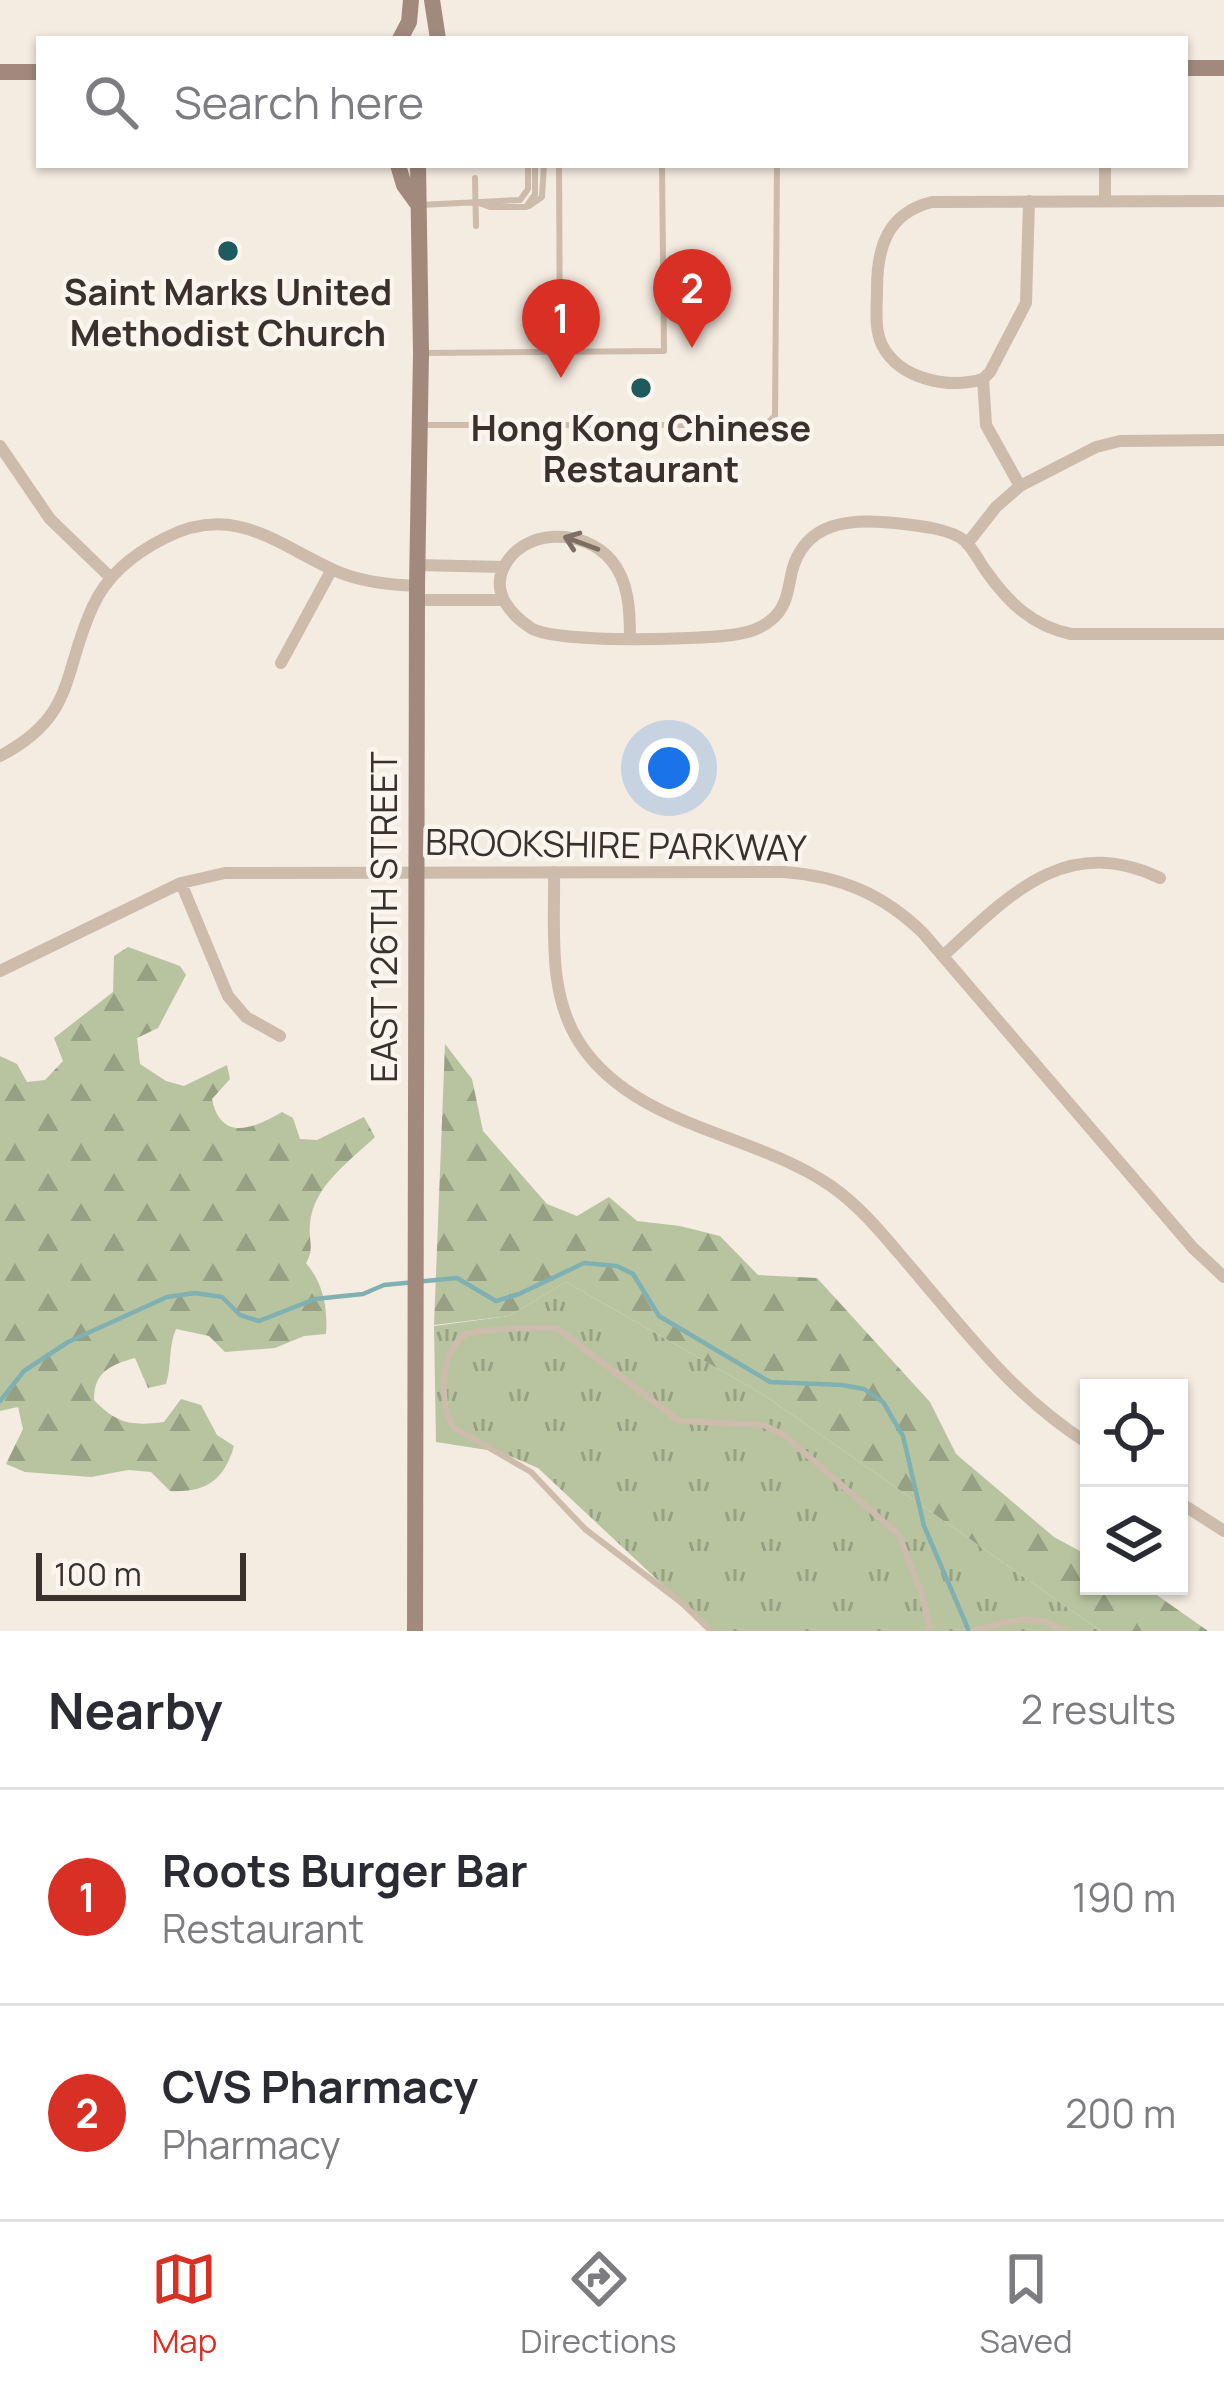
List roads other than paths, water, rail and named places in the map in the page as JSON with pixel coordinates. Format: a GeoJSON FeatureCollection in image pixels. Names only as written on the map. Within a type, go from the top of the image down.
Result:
{"type":"FeatureCollection","features":[{"type":"Feature","properties":{"kind":"street"},"geometry":{"type":"LineString","coordinates":[[402,36],[409,22],[411,0]]}},
{"type":"Feature","properties":{"kind":"street"},"geometry":{"type":"LineString","coordinates":[[432,0],[438,36]]}},
{"type":"Feature","properties":{"kind":"street"},"geometry":{"type":"LineString","coordinates":[[1188,68],[1224,68]]}},
{"type":"Feature","properties":{"kind":"street"},"geometry":{"type":"LineString","coordinates":[[0,72],[36,72]]}},
{"type":"Feature","properties":{"kind":"street","name":"EAST 126TH STREET"},"geometry":{"type":"LineString","coordinates":[[399,168],[417,204]]}},
{"type":"Feature","properties":{"kind":"street","name":"EAST 126TH STREET"},"geometry":{"type":"LineString","coordinates":[[415,1631],[419,168]]}},
{"type":"Feature","properties":{"kind":"street"},"geometry":{"type":"LineString","coordinates":[[1106,168],[1106,201]]}},
{"type":"Feature","properties":{"kind":"street"},"geometry":{"type":"LineString","coordinates":[[1029,201],[1026,303],[990,372],[971,382],[912,375],[894,361],[877,325],[877,255],[897,220],[918,206],[1029,201],[1224,201]]}},
{"type":"Feature","properties":{"kind":"street"},"geometry":{"type":"LineString","coordinates":[[983,379],[986,425],[1020,486]]}},
{"type":"Feature","properties":{"kind":"street"},"geometry":{"type":"LineString","coordinates":[[967,544],[1020,486],[1111,442],[1224,440]]}},
{"type":"Feature","properties":{"kind":"street"},"geometry":{"type":"LineString","coordinates":[[0,446],[50,518],[111,578]]}},
{"type":"Feature","properties":{"kind":"street"},"geometry":{"type":"LineString","coordinates":[[630,638],[629,604],[620,576],[612,561],[582,538],[537,539],[504,567],[499,584],[503,600],[542,635],[630,638],[735,635],[768,623],[787,598],[804,541],[815,532],[893,523],[957,536],[1021,611],[1052,630],[1224,634]]}},
{"type":"Feature","properties":{"kind":"street"},"geometry":{"type":"LineString","coordinates":[[0,756],[32,736],[60,704],[93,606],[111,578],[168,536],[210,526],[254,528],[357,578],[417,592],[503,600]]}},
{"type":"Feature","properties":{"kind":"street"},"geometry":{"type":"LineString","coordinates":[[417,565],[504,567]]}},
{"type":"Feature","properties":{"kind":"street"},"geometry":{"type":"LineString","coordinates":[[281,663],[332,569]]}},
{"type":"Feature","properties":{"kind":"street"},"geometry":{"type":"LineString","coordinates":[[943,956],[1024,886],[1058,868],[1114,862],[1160,878]]}},
{"type":"Feature","properties":{"kind":"street"},"geometry":{"type":"LineString","coordinates":[[554,872],[558,988],[579,1042],[603,1071],[643,1100],[788,1162],[842,1194],[872,1222],[1021,1394],[1080,1437]]}},
{"type":"Feature","properties":{"kind":"street","name":"BROOKSHIRE PARKWAY"},"geometry":{"type":"LineString","coordinates":[[0,971],[181,883],[225,873],[784,872],[826,877],[872,893],[893,907],[943,956],[1193,1248],[1224,1277]]}},
{"type":"Feature","properties":{"kind":"street"},"geometry":{"type":"LineString","coordinates":[[181,883],[228,996],[246,1018],[280,1036]]}},
{"type":"Feature","properties":{"kind":"street"},"geometry":{"type":"LineString","coordinates":[[1188,1508],[1224,1531]]}},
{"type":"Feature","properties":{"kind":"lane"},"geometry":{"type":"LineString","coordinates":[[417,204],[524,198],[535,168]]}},
{"type":"Feature","properties":{"kind":"lane"},"geometry":{"type":"LineString","coordinates":[[476,202],[526,207],[535,194],[536,168]]}},
{"type":"Feature","properties":{"kind":"lane"},"geometry":{"type":"LineString","coordinates":[[559,168],[560,352]]}},
{"type":"Feature","properties":{"kind":"lane"},"geometry":{"type":"LineString","coordinates":[[421,352],[664,351],[662,168]]}},
{"type":"Feature","properties":{"kind":"lane"},"geometry":{"type":"LineString","coordinates":[[420,425],[765,425],[775,416],[777,168]]}},
{"type":"Feature","properties":{"kind":"lane"},"geometry":{"type":"LineString","coordinates":[[476,178],[476,226]]}},
{"type":"Feature","properties":{"kind":"lane"},"geometry":{"type":"LineString","coordinates":[[712,1631],[585,1528],[532,1472],[453,1427],[443,1396],[460,1337],[476,1329],[511,1331],[540,1325],[558,1329],[679,1421],[764,1425],[784,1435],[898,1534],[922,1595],[930,1631]]}},
{"type":"Feature","properties":{"kind":"lane"},"geometry":{"type":"LineString","coordinates":[[973,1631],[1032,1617],[1064,1631]]}},
{"type":"Feature","properties":{"kind":"waterway"},"geometry":{"type":"LineString","coordinates":[[0,1401],[24,1371],[68,1342],[167,1297],[195,1293],[222,1297],[240,1315],[259,1321],[315,1299],[363,1294],[384,1285],[457,1278],[496,1301],[584,1263],[617,1266],[633,1274],[659,1316],[770,1382],[842,1385],[864,1389],[883,1402],[903,1436],[924,1526],[969,1631]]}},
{"type":"Feature","properties":{"kind":"place","name":"Saint Marks United Methodist Church"},"geometry":{"type":"Point","coordinates":[228,251]}},
{"type":"Feature","properties":{"kind":"place","name":"CVS Pharmacy"},"geometry":{"type":"Point","coordinates":[692,348]}},
{"type":"Feature","properties":{"kind":"place","name":"Roots Burger Bar"},"geometry":{"type":"Point","coordinates":[561,378]}},
{"type":"Feature","properties":{"kind":"place","name":"Hong Kong Chinese Restaurant"},"geometry":{"type":"Point","coordinates":[641,388]}}]}
